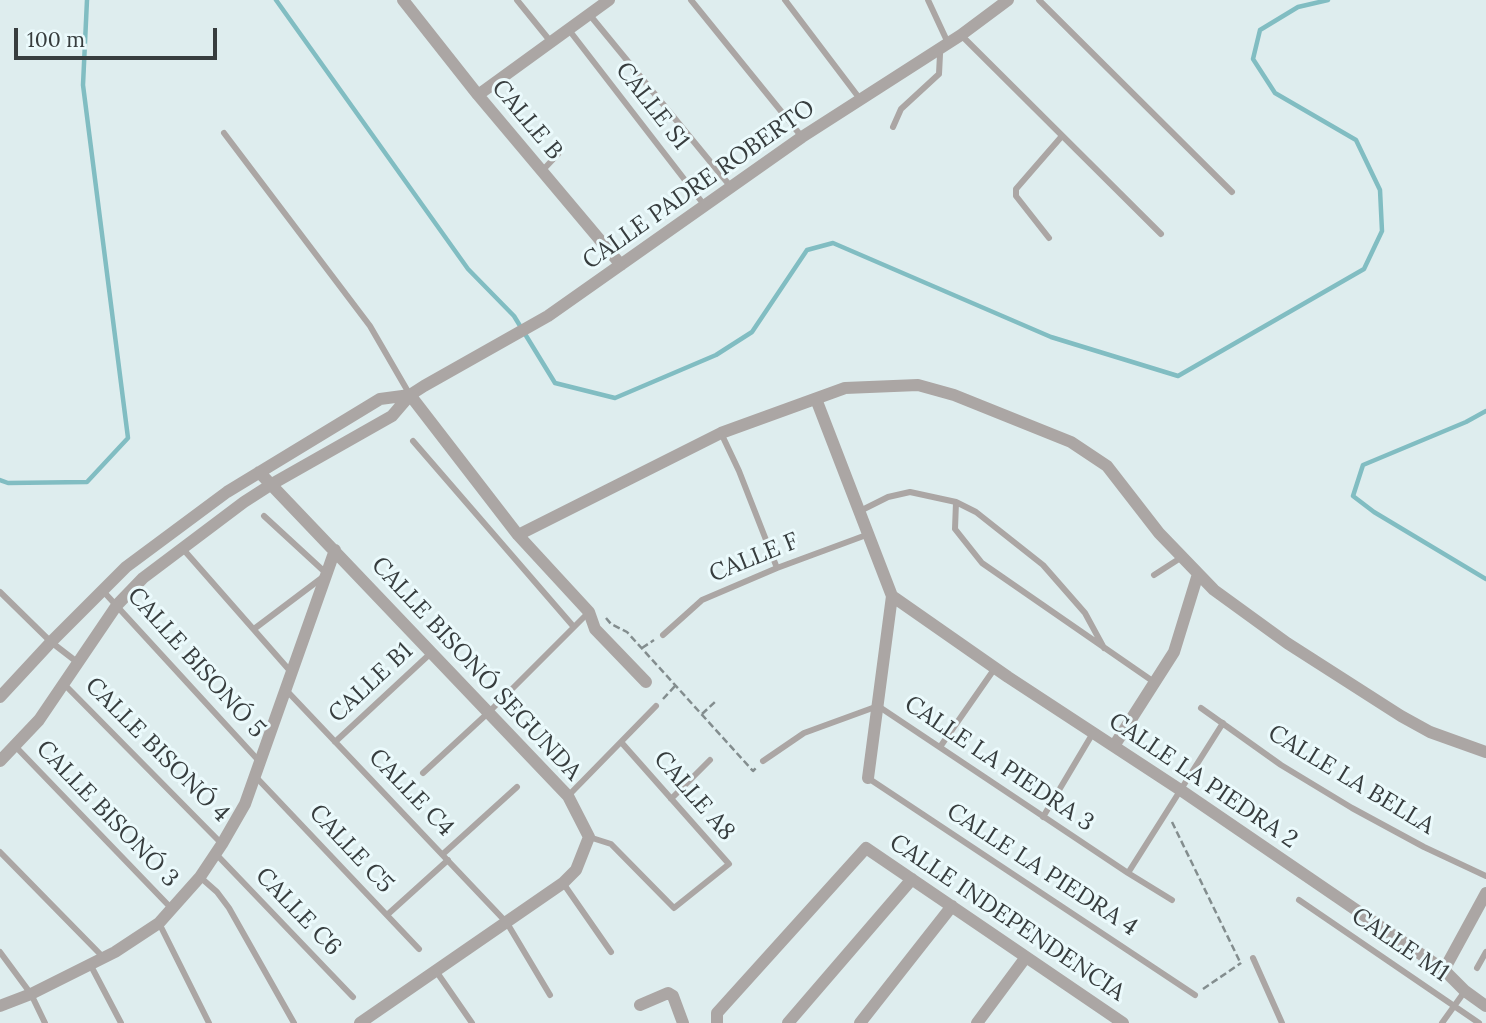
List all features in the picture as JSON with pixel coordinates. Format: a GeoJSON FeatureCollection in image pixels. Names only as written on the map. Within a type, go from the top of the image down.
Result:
{"type":"FeatureCollection","features":[{"type":"Feature","properties":{"kind":"street","name":"CALLE B"},"geometry":{"type":"LineString","coordinates":[[403,0],[478,95],[621,265]]}},
{"type":"Feature","properties":{"kind":"street"},"geometry":{"type":"LineString","coordinates":[[478,95],[609,0]]}},
{"type":"Feature","properties":{"kind":"street","name":"CALLE PADRE ROBERTO"},"geometry":{"type":"LineString","coordinates":[[410,395],[548,316],[802,137],[961,35],[1008,0]]}},
{"type":"Feature","properties":{"kind":"street"},"geometry":{"type":"LineString","coordinates":[[518,535],[721,433],[845,388],[918,385],[954,396],[1071,442],[1107,466],[1159,533],[1214,590],[1287,643],[1401,716],[1430,732],[1486,752]]}},
{"type":"Feature","properties":{"kind":"street"},"geometry":{"type":"LineString","coordinates":[[0,697],[127,567],[227,492],[380,399],[410,395]]}},
{"type":"Feature","properties":{"kind":"street"},"geometry":{"type":"LineString","coordinates":[[0,761],[39,720],[117,605],[143,578],[244,502],[392,416],[410,395]]}},
{"type":"Feature","properties":{"kind":"street"},"geometry":{"type":"LineString","coordinates":[[410,395],[518,535],[589,612],[595,629],[646,682]]}},
{"type":"Feature","properties":{"kind":"street"},"geometry":{"type":"LineString","coordinates":[[816,399],[892,596],[868,778]]}},
{"type":"Feature","properties":{"kind":"street","name":"CALLE BISONÓ SEGUNDA"},"geometry":{"type":"LineString","coordinates":[[259,472],[568,796],[589,837]]}},
{"type":"Feature","properties":{"kind":"street"},"geometry":{"type":"LineString","coordinates":[[0,1006],[31,994],[90,964],[159,923],[200,877],[245,804],[335,550]]}},
{"type":"Feature","properties":{"kind":"street"},"geometry":{"type":"LineString","coordinates":[[1114,746],[1174,652],[1198,574]]}},
{"type":"Feature","properties":{"kind":"street","name":"CALLE LA PIEDRA 2"},"geometry":{"type":"LineString","coordinates":[[892,596],[1444,970],[1465,991],[1486,1006]]}},
{"type":"Feature","properties":{"kind":"street"},"geometry":{"type":"LineString","coordinates":[[360,1023],[563,883],[576,870],[589,837]]}},
{"type":"Feature","properties":{"kind":"street","name":"CALLE INDEPENDENCIA"},"geometry":{"type":"LineString","coordinates":[[717,1023],[717,1013],[866,848],[1123,1023]]}},
{"type":"Feature","properties":{"kind":"street"},"geometry":{"type":"LineString","coordinates":[[788,1023],[912,879]]}},
{"type":"Feature","properties":{"kind":"street"},"geometry":{"type":"LineString","coordinates":[[1444,970],[1486,893]]}},
{"type":"Feature","properties":{"kind":"street"},"geometry":{"type":"LineString","coordinates":[[860,1023],[952,906]]}},
{"type":"Feature","properties":{"kind":"street"},"geometry":{"type":"LineString","coordinates":[[977,1023],[1026,957]]}},
{"type":"Feature","properties":{"kind":"street"},"geometry":{"type":"LineString","coordinates":[[640,1005],[668,993],[673,996],[683,1023]]}},
{"type":"Feature","properties":{"kind":"lane"},"geometry":{"type":"LineString","coordinates":[[517,0],[551,42]]}},
{"type":"Feature","properties":{"kind":"lane"},"geometry":{"type":"LineString","coordinates":[[691,0],[802,137]]}},
{"type":"Feature","properties":{"kind":"lane"},"geometry":{"type":"LineString","coordinates":[[785,0],[860,99]]}},
{"type":"Feature","properties":{"kind":"lane"},"geometry":{"type":"LineString","coordinates":[[893,127],[901,109],[939,74],[943,46],[928,0]]}},
{"type":"Feature","properties":{"kind":"lane"},"geometry":{"type":"LineString","coordinates":[[1039,0],[1232,192]]}},
{"type":"Feature","properties":{"kind":"lane"},"geometry":{"type":"LineString","coordinates":[[589,14],[731,187]]}},
{"type":"Feature","properties":{"kind":"lane","name":"CALLE S1"},"geometry":{"type":"LineString","coordinates":[[568,30],[705,206]]}},
{"type":"Feature","properties":{"kind":"lane"},"geometry":{"type":"LineString","coordinates":[[961,35],[1161,234]]}},
{"type":"Feature","properties":{"kind":"lane"},"geometry":{"type":"LineString","coordinates":[[224,133],[370,326],[410,395]]}},
{"type":"Feature","properties":{"kind":"lane"},"geometry":{"type":"LineString","coordinates":[[1049,238],[1016,196],[1016,189],[1062,136]]}},
{"type":"Feature","properties":{"kind":"lane"},"geometry":{"type":"LineString","coordinates":[[542,171],[558,154]]}},
{"type":"Feature","properties":{"kind":"lane"},"geometry":{"type":"LineString","coordinates":[[721,433],[777,568]]}},
{"type":"Feature","properties":{"kind":"lane"},"geometry":{"type":"LineString","coordinates":[[413,441],[573,626]]}},
{"type":"Feature","properties":{"kind":"lane"},"geometry":{"type":"LineString","coordinates":[[860,511],[888,498],[910,492],[956,502],[976,512],[1043,565],[1085,613],[1104,648]]}},
{"type":"Feature","properties":{"kind":"lane"},"geometry":{"type":"LineString","coordinates":[[956,502],[955,529],[982,563],[1154,682]]}},
{"type":"Feature","properties":{"kind":"lane"},"geometry":{"type":"LineString","coordinates":[[254,629],[327,575],[264,516]]}},
{"type":"Feature","properties":{"kind":"lane","name":"CALLE F"},"geometry":{"type":"LineString","coordinates":[[663,635],[702,600],[777,568],[869,534]]}},
{"type":"Feature","properties":{"kind":"lane"},"geometry":{"type":"LineString","coordinates":[[183,549],[292,674]]}},
{"type":"Feature","properties":{"kind":"lane"},"geometry":{"type":"LineString","coordinates":[[1154,575],[1182,557]]}},
{"type":"Feature","properties":{"kind":"lane","name":"CALLE BISONÓ 5"},"geometry":{"type":"LineString","coordinates":[[102,591],[260,762]]}},
{"type":"Feature","properties":{"kind":"lane"},"geometry":{"type":"LineString","coordinates":[[0,592],[51,642],[77,662]]}},
{"type":"Feature","properties":{"kind":"lane"},"geometry":{"type":"LineString","coordinates":[[423,773],[489,712],[589,612]]}},
{"type":"Feature","properties":{"kind":"lane","name":"CALLE B1"},"geometry":{"type":"LineString","coordinates":[[335,742],[432,652]]}},
{"type":"Feature","properties":{"kind":"lane"},"geometry":{"type":"LineString","coordinates":[[940,747],[995,668]]}},
{"type":"Feature","properties":{"kind":"lane","name":"CALLE BISONÓ 4"},"geometry":{"type":"LineString","coordinates":[[63,683],[219,849]]}},
{"type":"Feature","properties":{"kind":"lane","name":"CALLE C4"},"geometry":{"type":"LineString","coordinates":[[286,691],[508,923],[550,995]]}},
{"type":"Feature","properties":{"kind":"lane"},"geometry":{"type":"LineString","coordinates":[[568,796],[656,706]]}},
{"type":"Feature","properties":{"kind":"lane","name":"CALLE LA PIEDRA 3"},"geometry":{"type":"LineString","coordinates":[[763,761],[804,733],[878,706],[1172,900]]}},
{"type":"Feature","properties":{"kind":"lane","name":"CALLE LA BELLA"},"geometry":{"type":"LineString","coordinates":[[1201,708],[1281,765],[1352,808],[1424,847],[1486,876]]}},
{"type":"Feature","properties":{"kind":"lane"},"geometry":{"type":"LineString","coordinates":[[1128,873],[1223,723]]}},
{"type":"Feature","properties":{"kind":"lane"},"geometry":{"type":"LineString","coordinates":[[1043,817],[1094,732]]}},
{"type":"Feature","properties":{"kind":"lane","name":"CALLE A8"},"geometry":{"type":"LineString","coordinates":[[589,837],[611,844],[674,908],[729,864],[621,742]]}},
{"type":"Feature","properties":{"kind":"lane","name":"CALLE BISONÓ 3"},"geometry":{"type":"LineString","coordinates":[[15,746],[172,909]]}},
{"type":"Feature","properties":{"kind":"lane"},"geometry":{"type":"LineString","coordinates":[[671,799],[710,760]]}},
{"type":"Feature","properties":{"kind":"lane","name":"CALLE C5"},"geometry":{"type":"LineString","coordinates":[[255,776],[419,949]]}},
{"type":"Feature","properties":{"kind":"lane","name":"CALLE LA PIEDRA 4"},"geometry":{"type":"LineString","coordinates":[[868,778],[1195,995]]}},
{"type":"Feature","properties":{"kind":"lane"},"geometry":{"type":"LineString","coordinates":[[387,915],[517,787]]}},
{"type":"Feature","properties":{"kind":"lane","name":"CALLE C6"},"geometry":{"type":"LineString","coordinates":[[219,849],[353,997]]}},
{"type":"Feature","properties":{"kind":"lane"},"geometry":{"type":"LineString","coordinates":[[0,852],[103,957]]}},
{"type":"Feature","properties":{"kind":"lane"},"geometry":{"type":"LineString","coordinates":[[200,877],[229,908],[294,1023]]}},
{"type":"Feature","properties":{"kind":"lane"},"geometry":{"type":"LineString","coordinates":[[563,883],[611,952]]}},
{"type":"Feature","properties":{"kind":"lane","name":"CALLE M1"},"geometry":{"type":"LineString","coordinates":[[1299,900],[1479,1023]]}},
{"type":"Feature","properties":{"kind":"lane"},"geometry":{"type":"LineString","coordinates":[[159,923],[209,1023]]}},
{"type":"Feature","properties":{"kind":"lane"},"geometry":{"type":"LineString","coordinates":[[0,952],[31,994],[45,1023]]}},
{"type":"Feature","properties":{"kind":"lane"},"geometry":{"type":"LineString","coordinates":[[1477,968],[1486,952]]}},
{"type":"Feature","properties":{"kind":"lane"},"geometry":{"type":"LineString","coordinates":[[1253,958],[1282,1023]]}},
{"type":"Feature","properties":{"kind":"lane"},"geometry":{"type":"LineString","coordinates":[[90,964],[121,1023]]}},
{"type":"Feature","properties":{"kind":"lane"},"geometry":{"type":"LineString","coordinates":[[436,971],[472,1023]]}},
{"type":"Feature","properties":{"kind":"lane"},"geometry":{"type":"LineString","coordinates":[[1442,1023],[1465,991]]}},
{"type":"Feature","properties":{"kind":"path"},"geometry":{"type":"LineString","coordinates":[[603,614],[611,624],[627,632],[753,771],[763,761]]}},
{"type":"Feature","properties":{"kind":"path"},"geometry":{"type":"LineString","coordinates":[[642,648],[663,635]]}},
{"type":"Feature","properties":{"kind":"path"},"geometry":{"type":"LineString","coordinates":[[656,706],[676,685]]}},
{"type":"Feature","properties":{"kind":"path"},"geometry":{"type":"LineString","coordinates":[[702,714],[717,700]]}},
{"type":"Feature","properties":{"kind":"path"},"geometry":{"type":"LineString","coordinates":[[1167,813],[1241,964],[1195,995]]}},
{"type":"Feature","properties":{"kind":"waterway"},"geometry":{"type":"LineString","coordinates":[[0,480],[8,483],[87,482],[128,438],[83,85],[87,0]]}},
{"type":"Feature","properties":{"kind":"waterway"},"geometry":{"type":"LineString","coordinates":[[276,0],[468,269],[514,316],[555,383],[615,398],[716,355],[752,332],[807,250],[833,243],[1051,337],[1178,376],[1364,269],[1382,231],[1380,190],[1356,140],[1275,93],[1253,59],[1260,30],[1298,7],[1328,0]]}},
{"type":"Feature","properties":{"kind":"waterway"},"geometry":{"type":"LineString","coordinates":[[1486,411],[1363,465],[1353,496],[1374,512],[1486,579]]}}]}
